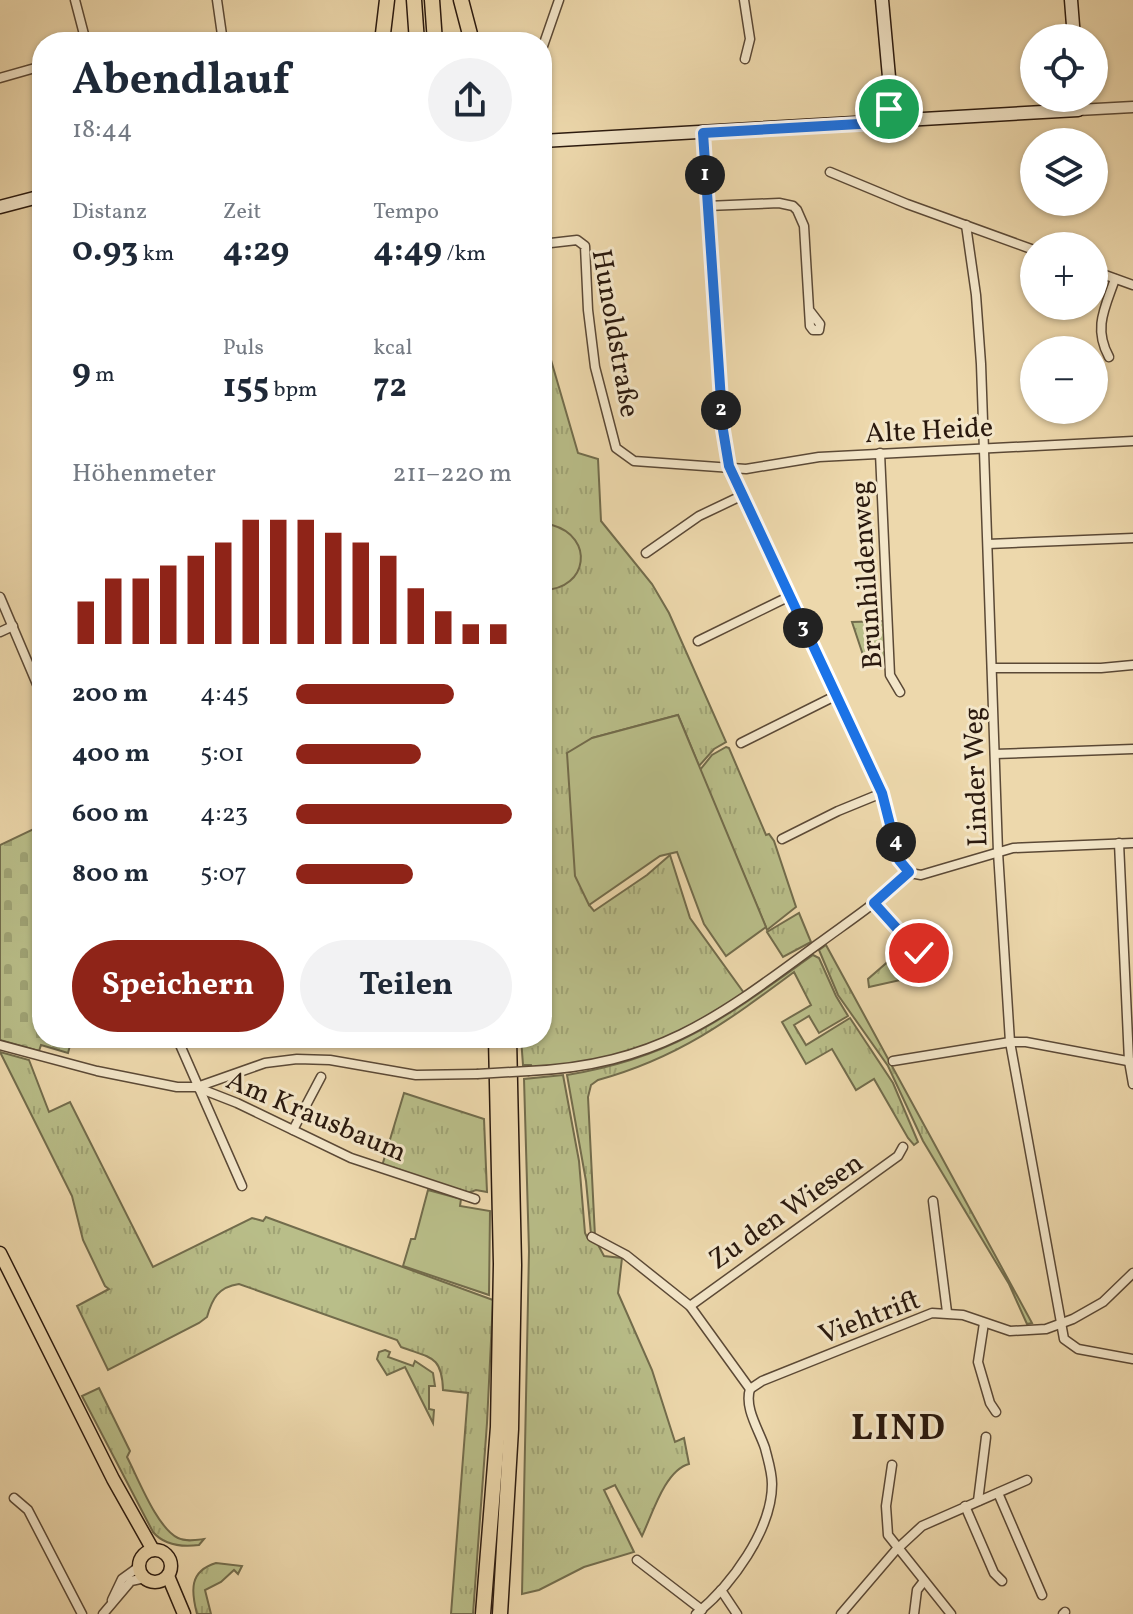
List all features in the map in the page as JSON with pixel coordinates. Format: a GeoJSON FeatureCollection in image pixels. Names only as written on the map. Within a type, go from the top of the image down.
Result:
{"type":"FeatureCollection","features":[{"type":"Feature","properties":{"kind":"highway"},"geometry":{"type":"LineString","coordinates":[[383,32],[387,0]]}},
{"type":"Feature","properties":{"kind":"highway"},"geometry":{"type":"LineString","coordinates":[[414,0],[416,32]]}},
{"type":"Feature","properties":{"kind":"highway"},"geometry":{"type":"LineString","coordinates":[[432,0],[434,32]]}},
{"type":"Feature","properties":{"kind":"highway"},"geometry":{"type":"LineString","coordinates":[[461,0],[469,32]]}},
{"type":"Feature","properties":{"kind":"highway"},"geometry":{"type":"LineString","coordinates":[[483,1614],[498,1427],[501,1264],[496,1048]]}},
{"type":"Feature","properties":{"kind":"highway"},"geometry":{"type":"LineString","coordinates":[[500,1614],[511,1429],[514,1265],[509,1048]]}},
{"type":"Feature","properties":{"kind":"main road"},"geometry":{"type":"LineString","coordinates":[[877,123],[889,109],[890,88],[882,0]]}},
{"type":"Feature","properties":{"kind":"main road"},"geometry":{"type":"LineString","coordinates":[[1071,0],[1073,24]]}},
{"type":"Feature","properties":{"kind":"main road"},"geometry":{"type":"LineString","coordinates":[[890,88],[896,109],[908,121]]}},
{"type":"Feature","properties":{"kind":"main road"},"geometry":{"type":"LineString","coordinates":[[552,141],[908,121],[1020,110]]}},
{"type":"Feature","properties":{"kind":"main road"},"geometry":{"type":"LineString","coordinates":[[0,207],[32,199]]}},
{"type":"Feature","properties":{"kind":"main road"},"geometry":{"type":"LineString","coordinates":[[0,1253],[113,1479],[151,1568],[176,1614]]}},
{"type":"Feature","properties":{"kind":"main road"},"geometry":{"type":"LineString","coordinates":[[151,1568],[184,1614]]}},
{"type":"Feature","properties":{"kind":"street"},"geometry":{"type":"LineString","coordinates":[[75,0],[83,32]]}},
{"type":"Feature","properties":{"kind":"street"},"geometry":{"type":"LineString","coordinates":[[217,0],[222,32]]}},
{"type":"Feature","properties":{"kind":"street"},"geometry":{"type":"LineString","coordinates":[[548,32],[559,0]]}},
{"type":"Feature","properties":{"kind":"street"},"geometry":{"type":"LineString","coordinates":[[744,0],[750,39],[745,59]]}},
{"type":"Feature","properties":{"kind":"street"},"geometry":{"type":"LineString","coordinates":[[0,78],[32,69]]}},
{"type":"Feature","properties":{"kind":"street"},"geometry":{"type":"LineString","coordinates":[[1108,106],[1133,107]]}},
{"type":"Feature","properties":{"kind":"street"},"geometry":{"type":"LineString","coordinates":[[703,133],[723,430],[729,466],[882,793],[899,860],[909,872],[921,875],[1013,848],[1133,843]]}},
{"type":"Feature","properties":{"kind":"street"},"geometry":{"type":"LineString","coordinates":[[830,172],[1020,245]]}},
{"type":"Feature","properties":{"kind":"street"},"geometry":{"type":"LineString","coordinates":[[707,206],[779,203],[797,210],[804,226],[810,311]]}},
{"type":"Feature","properties":{"kind":"street","name":"Linder Weg"},"geometry":{"type":"LineString","coordinates":[[966,225],[976,295],[998,852],[1010,1042],[1061,1324]]}},
{"type":"Feature","properties":{"kind":"street","name":"Hunoldstraße"},"geometry":{"type":"LineString","coordinates":[[552,243],[577,240],[585,246],[591,339],[616,448],[634,461],[649,464],[729,466]]}},
{"type":"Feature","properties":{"kind":"street"},"geometry":{"type":"LineString","coordinates":[[1108,276],[1133,285]]}},
{"type":"Feature","properties":{"kind":"street"},"geometry":{"type":"LineString","coordinates":[[1109,357],[1100,341],[1101,322],[1115,279]]}},
{"type":"Feature","properties":{"kind":"street","name":"Alte Heide"},"geometry":{"type":"LineString","coordinates":[[729,466],[746,469],[819,457],[1133,441]]}},
{"type":"Feature","properties":{"kind":"street","name":"Brunhildenweg"},"geometry":{"type":"LineString","coordinates":[[880,453],[890,675],[900,692]]}},
{"type":"Feature","properties":{"kind":"street"},"geometry":{"type":"LineString","coordinates":[[646,553],[699,516],[741,496]]}},
{"type":"Feature","properties":{"kind":"street"},"geometry":{"type":"LineString","coordinates":[[988,544],[1133,538]]}},
{"type":"Feature","properties":{"kind":"street"},"geometry":{"type":"LineString","coordinates":[[0,597],[32,672]]}},
{"type":"Feature","properties":{"kind":"street"},"geometry":{"type":"LineString","coordinates":[[698,641],[788,597]]}},
{"type":"Feature","properties":{"kind":"street"},"geometry":{"type":"LineString","coordinates":[[0,632],[13,626]]}},
{"type":"Feature","properties":{"kind":"street"},"geometry":{"type":"LineString","coordinates":[[992,668],[1133,665]]}},
{"type":"Feature","properties":{"kind":"street"},"geometry":{"type":"LineString","coordinates":[[741,743],[835,696]]}},
{"type":"Feature","properties":{"kind":"street"},"geometry":{"type":"LineString","coordinates":[[995,754],[1133,749]]}},
{"type":"Feature","properties":{"kind":"street"},"geometry":{"type":"LineString","coordinates":[[782,839],[882,793]]}},
{"type":"Feature","properties":{"kind":"street"},"geometry":{"type":"LineString","coordinates":[[1119,843],[1133,1084]]}},
{"type":"Feature","properties":{"kind":"street"},"geometry":{"type":"LineString","coordinates":[[196,1087],[265,1063],[297,1059],[330,1060],[416,1075],[564,1070],[625,1058],[681,1036],[736,1003],[874,903],[909,872]]}},
{"type":"Feature","properties":{"kind":"street"},"geometry":{"type":"LineString","coordinates":[[874,903],[922,958],[926,968],[920,978]]}},
{"type":"Feature","properties":{"kind":"street"},"geometry":{"type":"LineString","coordinates":[[893,1061],[1026,1042],[1131,1062]]}},
{"type":"Feature","properties":{"kind":"street","name":"Am Krausbaum"},"geometry":{"type":"LineString","coordinates":[[0,1045],[88,1069],[177,1087],[196,1087],[237,1103],[361,1162],[475,1199]]}},
{"type":"Feature","properties":{"kind":"street"},"geometry":{"type":"LineString","coordinates":[[181,1048],[242,1186]]}},
{"type":"Feature","properties":{"kind":"street"},"geometry":{"type":"LineString","coordinates":[[293,1130],[321,1077]]}},
{"type":"Feature","properties":{"kind":"street","name":"Zu den Wiesen"},"geometry":{"type":"LineString","coordinates":[[690,1306],[898,1156],[903,1147]]}},
{"type":"Feature","properties":{"kind":"street"},"geometry":{"type":"LineString","coordinates":[[933,1201],[947,1312]]}},
{"type":"Feature","properties":{"kind":"street"},"geometry":{"type":"LineString","coordinates":[[592,1237],[626,1255],[690,1306],[750,1389],[749,1405],[772,1473],[771,1498],[761,1528],[747,1555],[721,1590],[699,1612],[637,1560]]}},
{"type":"Feature","properties":{"kind":"street","name":"Viehtrift"},"geometry":{"type":"LineString","coordinates":[[750,1389],[762,1381],[915,1318],[947,1312],[1017,1332],[1036,1331],[1061,1324],[1103,1302],[1133,1273]]}},
{"type":"Feature","properties":{"kind":"street"},"geometry":{"type":"LineString","coordinates":[[984,1323],[978,1362],[990,1403],[996,1412]]}},
{"type":"Feature","properties":{"kind":"street"},"geometry":{"type":"LineString","coordinates":[[1061,1324],[1064,1339],[1072,1347],[1133,1359]]}},
{"type":"Feature","properties":{"kind":"street"},"geometry":{"type":"LineString","coordinates":[[978,1501],[986,1437]]}},
{"type":"Feature","properties":{"kind":"street"},"geometry":{"type":"LineString","coordinates":[[892,1465],[886,1521],[888,1535],[951,1614]]}},
{"type":"Feature","properties":{"kind":"street"},"geometry":{"type":"LineString","coordinates":[[841,1614],[898,1548],[927,1523],[1027,1480]]}},
{"type":"Feature","properties":{"kind":"street"},"geometry":{"type":"LineString","coordinates":[[998,1493],[1042,1595]]}},
{"type":"Feature","properties":{"kind":"street"},"geometry":{"type":"LineString","coordinates":[[14,1498],[28,1510],[82,1614]]}},
{"type":"Feature","properties":{"kind":"street"},"geometry":{"type":"LineString","coordinates":[[965,1506],[994,1573],[1002,1581]]}},
{"type":"Feature","properties":{"kind":"street"},"geometry":{"type":"LineString","coordinates":[[103,1614],[122,1579],[151,1568]]}},
{"type":"Feature","properties":{"kind":"street"},"geometry":{"type":"LineString","coordinates":[[914,1614],[917,1590],[924,1581]]}},
{"type":"Feature","properties":{"kind":"street"},"geometry":{"type":"LineString","coordinates":[[721,1590],[737,1614]]}},
{"type":"Feature","properties":{"kind":"green space"},"geometry":{"type":"Polygon","coordinates":[[[552,363],[578,453],[598,459],[601,521],[652,584],[669,613],[726,742],[714,749],[699,766],[678,715],[592,738],[589,905],[594,911],[647,875],[670,855],[690,918],[744,993],[693,1024],[638,1049],[591,1062],[532,1068],[531,1065],[523,1065],[522,1048],[552,1048],[552,363]]]}},
{"type":"Feature","properties":{"kind":"green space"},"geometry":{"type":"Polygon","coordinates":[[[552,525],[566,531],[580,551],[581,562],[577,572],[570,581],[552,588],[552,525]]]}},
{"type":"Feature","properties":{"kind":"green space"},"geometry":{"type":"Polygon","coordinates":[[[884,621],[886,664],[867,667],[852,622],[884,621]]]}},
{"type":"Feature","properties":{"kind":"green space"},"geometry":{"type":"Polygon","coordinates":[[[678,715],[766,927],[726,956],[704,924],[677,852],[660,856],[589,905],[575,876],[567,753],[592,738],[678,715]]]}},
{"type":"Feature","properties":{"kind":"green space"},"geometry":{"type":"Polygon","coordinates":[[[726,747],[766,835],[769,834],[774,841],[796,907],[767,930],[700,770],[712,755],[726,747]]]}},
{"type":"Feature","properties":{"kind":"green space"},"geometry":{"type":"Polygon","coordinates":[[[32,830],[32,1048],[40,1048],[39,1051],[0,1040],[0,845],[32,830]]]}},
{"type":"Feature","properties":{"kind":"green space"},"geometry":{"type":"Polygon","coordinates":[[[799,913],[811,942],[783,957],[767,932],[799,913]]]}},
{"type":"Feature","properties":{"kind":"green space"},"geometry":{"type":"Polygon","coordinates":[[[826,945],[1032,1323],[1027,1324],[1009,1284],[923,1141],[888,1066],[838,995],[819,950],[826,945]]]}},
{"type":"Feature","properties":{"kind":"green space"},"geometry":{"type":"Polygon","coordinates":[[[907,945],[916,959],[914,977],[869,987],[868,979],[907,945]]]}},
{"type":"Feature","properties":{"kind":"green space"},"geometry":{"type":"Polygon","coordinates":[[[813,955],[819,958],[848,1016],[819,1033],[809,1016],[794,1025],[806,1045],[850,1018],[893,1083],[918,1142],[914,1145],[908,1138],[874,1079],[856,1090],[832,1049],[806,1064],[782,1022],[811,1005],[794,972],[678,1049],[591,1085],[588,1097],[595,1236],[591,1234],[586,1181],[567,1075],[638,1058],[698,1032],[813,955]]]}},
{"type":"Feature","properties":{"kind":"green space"},"geometry":{"type":"Polygon","coordinates":[[[51,1048],[69,1048],[68,1053],[51,1048]]]}},
{"type":"Feature","properties":{"kind":"green space"},"geometry":{"type":"Polygon","coordinates":[[[0,1052],[29,1060],[49,1112],[70,1102],[153,1267],[252,1218],[263,1221],[266,1217],[493,1300],[473,1614],[451,1614],[468,1393],[443,1390],[437,1364],[427,1356],[401,1347],[397,1340],[239,1284],[217,1295],[207,1317],[199,1323],[108,1370],[77,1306],[109,1289],[83,1240],[72,1196],[0,1052]]]}},
{"type":"Feature","properties":{"kind":"green space"},"geometry":{"type":"Polygon","coordinates":[[[563,1075],[579,1161],[585,1233],[588,1239],[596,1241],[604,1256],[622,1258],[618,1293],[652,1370],[675,1442],[684,1438],[689,1464],[680,1468],[666,1484],[642,1536],[615,1485],[604,1490],[634,1552],[584,1567],[539,1590],[522,1594],[529,1251],[524,1079],[563,1075]]]}},
{"type":"Feature","properties":{"kind":"green space"},"geometry":{"type":"Polygon","coordinates":[[[404,1093],[484,1119],[487,1192],[476,1190],[468,1193],[382,1166],[404,1093]]]}},
{"type":"Feature","properties":{"kind":"green space"},"geometry":{"type":"Polygon","coordinates":[[[428,1190],[461,1199],[460,1206],[490,1211],[489,1295],[403,1266],[411,1239],[415,1239],[428,1190]]]}},
{"type":"Feature","properties":{"kind":"green space"},"geometry":{"type":"Polygon","coordinates":[[[379,1352],[390,1352],[388,1357],[413,1366],[415,1361],[433,1373],[435,1386],[429,1386],[429,1409],[434,1410],[433,1423],[405,1367],[387,1375],[377,1359],[379,1352]]]}},
{"type":"Feature","properties":{"kind":"green space"},"geometry":{"type":"Polygon","coordinates":[[[99,1388],[130,1451],[127,1457],[156,1514],[170,1533],[178,1538],[204,1539],[199,1545],[174,1544],[153,1532],[82,1396],[99,1388]]]}},
{"type":"Feature","properties":{"kind":"green space"},"geometry":{"type":"Polygon","coordinates":[[[216,1563],[242,1566],[238,1574],[234,1570],[221,1582],[205,1590],[211,1614],[197,1614],[194,1583],[201,1571],[216,1563]]]}},
{"type":"Feature","properties":{"kind":"district","name":"LIND"},"geometry":{"type":"Point","coordinates":[899,1426]}},
{"type":"Feature","properties":{"kind":"route"},"geometry":{"type":"LineString","coordinates":[[889,109],[877,123],[703,133],[723,430],[729,466],[882,793],[899,860],[909,872],[874,903],[919,953]]}}]}
